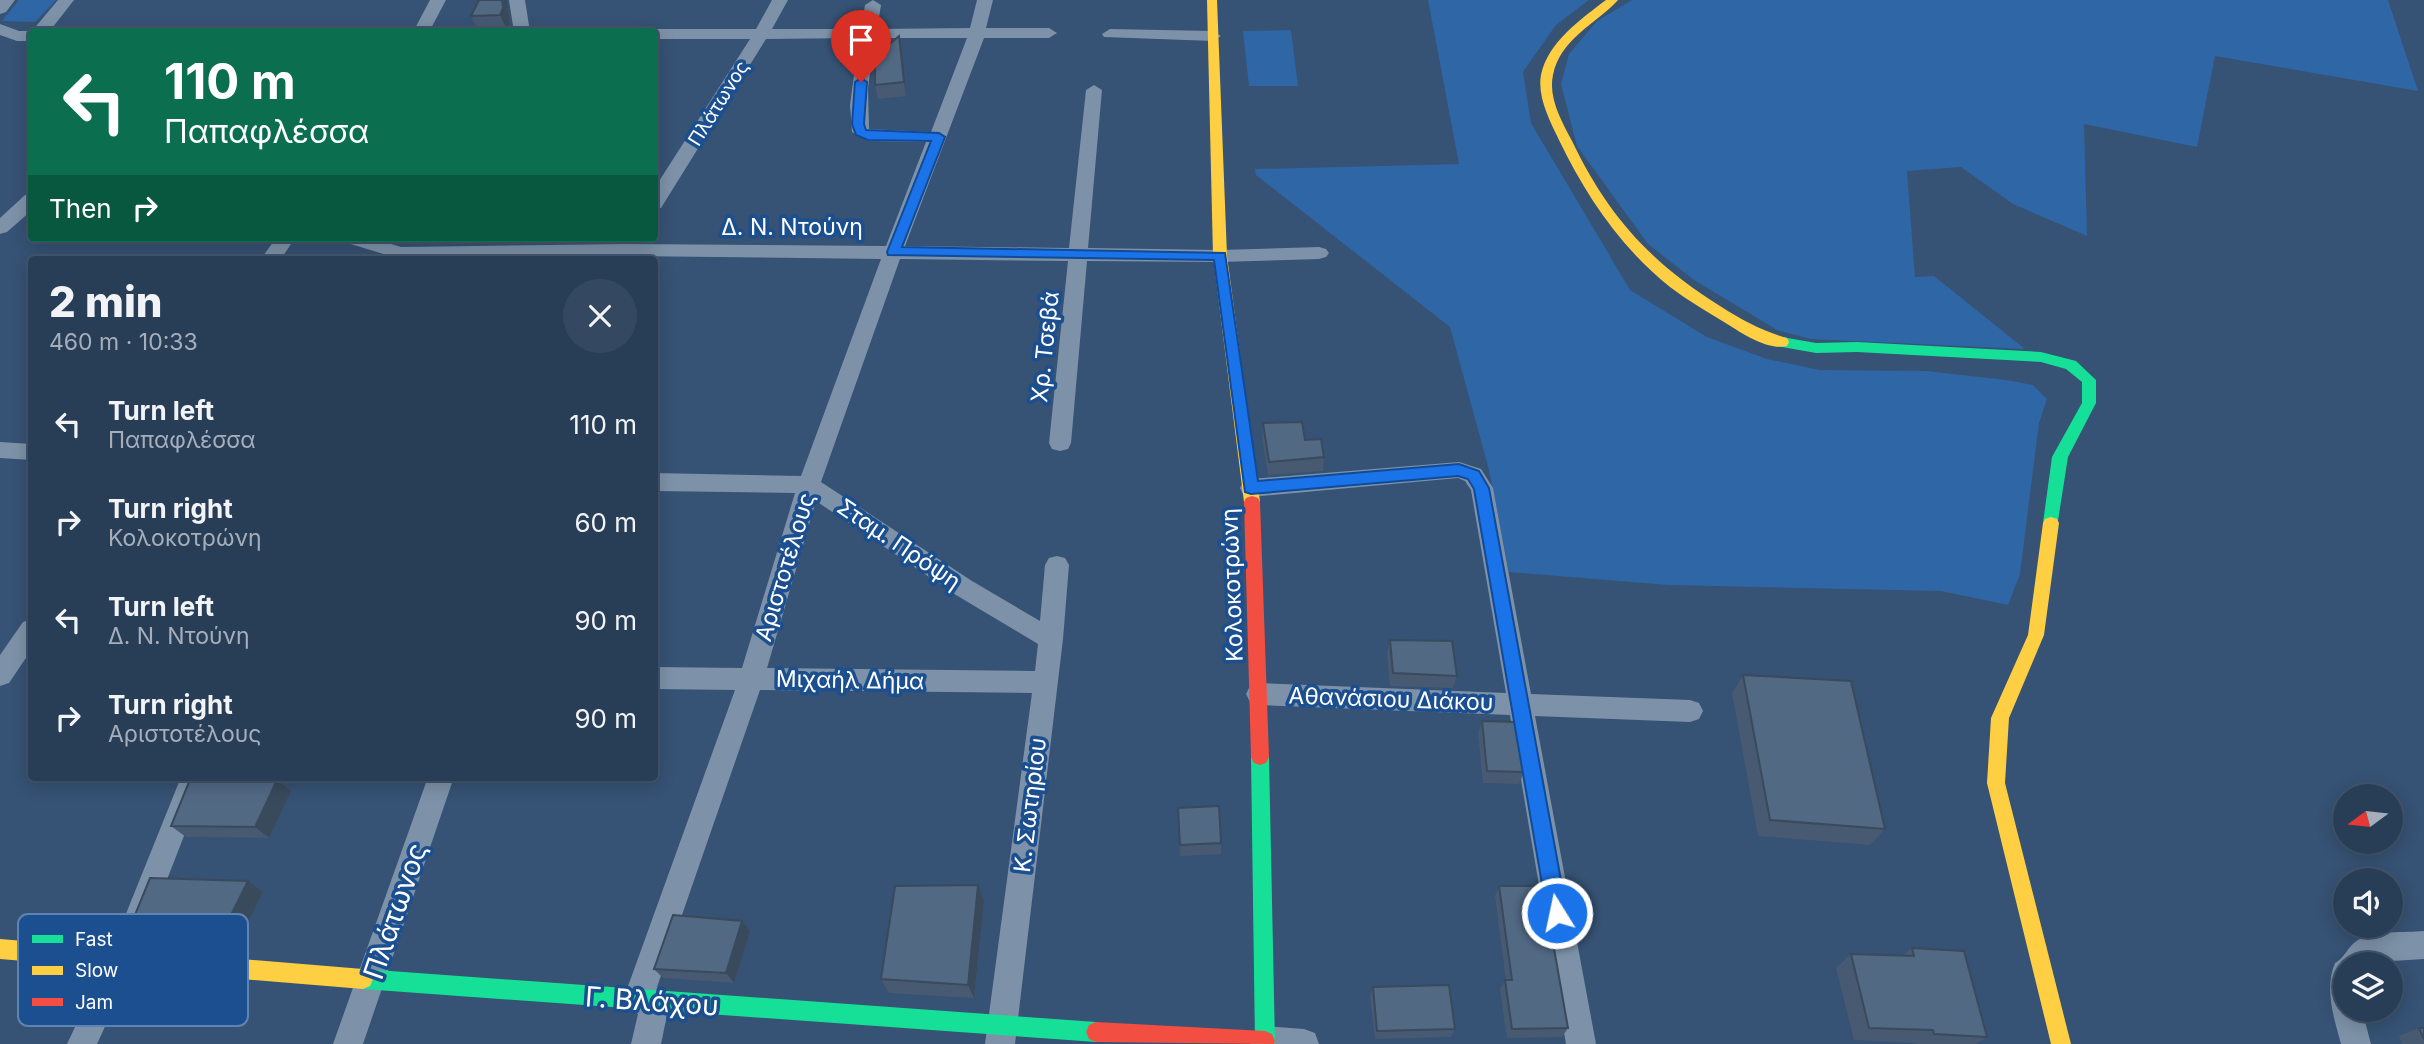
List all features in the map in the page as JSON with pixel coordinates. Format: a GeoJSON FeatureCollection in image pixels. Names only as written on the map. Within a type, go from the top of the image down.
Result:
{"type":"FeatureCollection","features":[{"type":"Feature","properties":{"kind":"street"},"geometry":{"type":"LineString","coordinates":[[0,9],[7,0]]}},
{"type":"Feature","properties":{"kind":"street"},"geometry":{"type":"LineString","coordinates":[[43,28],[65,0]]}},
{"type":"Feature","properties":{"kind":"street"},"geometry":{"type":"LineString","coordinates":[[423,28],[438,0]]}},
{"type":"Feature","properties":{"kind":"street"},"geometry":{"type":"LineString","coordinates":[[517,0],[521,28]]}},
{"type":"Feature","properties":{"kind":"street","name":"Πλάτωνος"},"geometry":{"type":"LineString","coordinates":[[658,198],[780,0]]}},
{"type":"Feature","properties":{"kind":"street","name":"Αριστοτέλους"},"geometry":{"type":"LineString","coordinates":[[646,1044],[646,1000],[751,679],[809,485],[893,252],[977,34],[985,0]]}},
{"type":"Feature","properties":{"kind":"street","name":"Κολοκοτρώνη"},"geometry":{"type":"LineString","coordinates":[[1212,0],[1220,256],[1251,488],[1259,694],[1265,1043]]}},
{"type":"Feature","properties":{"kind":"street"},"geometry":{"type":"LineString","coordinates":[[1613,0],[1577,26],[1562,46],[1546,74],[1548,102],[1573,157],[1601,202],[1631,243],[1675,284],[1739,325],[1768,340],[1816,348],[1857,347],[2041,357],[2071,365],[2089,380],[2089,403],[2060,457],[2036,635],[2000,718],[1996,783],[2061,1044]]}},
{"type":"Feature","properties":{"kind":"street"},"geometry":{"type":"LineString","coordinates":[[873,5],[860,92],[858,124],[861,132],[868,136],[939,137]]}},
{"type":"Feature","properties":{"kind":"street"},"geometry":{"type":"LineString","coordinates":[[0,29],[24,36]]}},
{"type":"Feature","properties":{"kind":"street"},"geometry":{"type":"LineString","coordinates":[[658,34],[1049,33]]}},
{"type":"Feature","properties":{"kind":"street"},"geometry":{"type":"LineString","coordinates":[[1110,34],[1213,36]]}},
{"type":"Feature","properties":{"kind":"street"},"geometry":{"type":"LineString","coordinates":[[0,52],[24,36]]}},
{"type":"Feature","properties":{"kind":"street","name":"Χρ. Τσεβά"},"geometry":{"type":"LineString","coordinates":[[1060,443],[1094,90]]}},
{"type":"Feature","properties":{"kind":"street"},"geometry":{"type":"LineString","coordinates":[[0,228],[28,203]]}},
{"type":"Feature","properties":{"kind":"street","name":"Δ. Ν. Ντούνη"},"geometry":{"type":"LineString","coordinates":[[369,242],[405,250],[627,249],[1078,256],[1319,253]]}},
{"type":"Feature","properties":{"kind":"street"},"geometry":{"type":"LineString","coordinates":[[0,450],[28,453]]}},
{"type":"Feature","properties":{"kind":"street"},"geometry":{"type":"LineString","coordinates":[[1251,488],[1459,470],[1473,475],[1482,488],[1518,704],[1581,1044]]}},
{"type":"Feature","properties":{"kind":"street"},"geometry":{"type":"LineString","coordinates":[[658,482],[809,485]]}},
{"type":"Feature","properties":{"kind":"street","name":"Σταμ. Πρόψη"},"geometry":{"type":"LineString","coordinates":[[809,485],[964,588],[1051,639]]}},
{"type":"Feature","properties":{"kind":"street","name":"Κ. Σωτηρίου"},"geometry":{"type":"LineString","coordinates":[[1001,1036],[1051,639],[1057,565]]}},
{"type":"Feature","properties":{"kind":"street"},"geometry":{"type":"LineString","coordinates":[[2,670],[28,634]]}},
{"type":"Feature","properties":{"kind":"street"},"geometry":{"type":"LineString","coordinates":[[2,670],[28,662]]}},
{"type":"Feature","properties":{"kind":"street","name":"Μιχαήλ Δήμα"},"geometry":{"type":"LineString","coordinates":[[658,678],[1045,682]]}},
{"type":"Feature","properties":{"kind":"street","name":"Αθανάσιου Διάκου"},"geometry":{"type":"LineString","coordinates":[[1259,694],[1690,710]]}},
{"type":"Feature","properties":{"kind":"street"},"geometry":{"type":"LineString","coordinates":[[140,914],[192,781]]}},
{"type":"Feature","properties":{"kind":"street","name":"Πλάτωνος"},"geometry":{"type":"LineString","coordinates":[[348,1044],[440,781]]}},
{"type":"Feature","properties":{"kind":"street"},"geometry":{"type":"LineString","coordinates":[[2365,952],[2424,945]]}},
{"type":"Feature","properties":{"kind":"street","name":"Γ. Βλάχου"},"geometry":{"type":"LineString","coordinates":[[0,948],[18,950]]}},
{"type":"Feature","properties":{"kind":"street","name":"Γ. Βλάχου"},"geometry":{"type":"LineString","coordinates":[[248,970],[646,1000],[1001,1036],[1304,1044]]}},
{"type":"Feature","properties":{"kind":"street"},"geometry":{"type":"LineString","coordinates":[[2350,1022],[2356,1044]]}},
{"type":"Feature","properties":{"kind":"street"},"geometry":{"type":"LineString","coordinates":[[82,1044],[90,1026]]}},
{"type":"Feature","properties":{"kind":"shaded area"},"geometry":{"type":"Polygon","coordinates":[[[19,0],[56,0],[35,22],[2,21],[19,0]]]}},
{"type":"Feature","properties":{"kind":"shaded area"},"geometry":{"type":"Polygon","coordinates":[[[1428,0],[1589,0],[1556,25],[1523,72],[1531,123],[1630,290],[1707,337],[1767,359],[1820,370],[1927,371],[2006,380],[2033,385],[2047,399],[2039,423],[2020,574],[2008,605],[1941,591],[1668,585],[1509,572],[1489,470],[1450,327],[1256,175],[1255,169],[1459,164],[1428,0]]]}},
{"type":"Feature","properties":{"kind":"shaded area"},"geometry":{"type":"Polygon","coordinates":[[[1632,0],[2388,0],[2418,91],[2215,56],[2197,147],[2084,124],[2087,236],[2013,204],[1961,167],[1907,171],[1915,277],[1934,276],[2025,349],[1810,339],[1777,330],[1694,280],[1648,244],[1577,146],[1561,84],[1569,54],[1597,21],[1632,0]]]}},
{"type":"Feature","properties":{"kind":"shaded area"},"geometry":{"type":"Polygon","coordinates":[[[1291,30],[1298,86],[1249,86],[1243,31],[1291,30]]]}},
{"type":"Feature","properties":{"kind":"building"},"geometry":{"type":"Polygon","coordinates":[[[479,0],[502,0],[500,15],[471,16],[479,0]]]}},
{"type":"Feature","properties":{"kind":"building"},"geometry":{"type":"Polygon","coordinates":[[[899,36],[904,82],[875,85],[875,50],[884,49],[899,36]]]}},
{"type":"Feature","properties":{"kind":"building"},"geometry":{"type":"Polygon","coordinates":[[[1302,422],[1305,440],[1321,439],[1324,457],[1269,462],[1263,423],[1302,422]]]}},
{"type":"Feature","properties":{"kind":"building"},"geometry":{"type":"Polygon","coordinates":[[[1390,640],[1452,641],[1457,676],[1393,673],[1390,640]]]}},
{"type":"Feature","properties":{"kind":"building"},"geometry":{"type":"Polygon","coordinates":[[[1743,675],[1851,681],[1885,829],[1770,820],[1743,675]]]}},
{"type":"Feature","properties":{"kind":"building"},"geometry":{"type":"Polygon","coordinates":[[[1482,721],[1515,722],[1524,772],[1487,771],[1482,721]]]}},
{"type":"Feature","properties":{"kind":"building"},"geometry":{"type":"Polygon","coordinates":[[[189,781],[277,781],[255,827],[171,826],[189,781]]]}},
{"type":"Feature","properties":{"kind":"building"},"geometry":{"type":"Polygon","coordinates":[[[1219,806],[1221,843],[1180,845],[1178,808],[1219,806]]]}},
{"type":"Feature","properties":{"kind":"building"},"geometry":{"type":"Polygon","coordinates":[[[150,878],[248,881],[232,914],[135,914],[150,878]]]}},
{"type":"Feature","properties":{"kind":"building"},"geometry":{"type":"Polygon","coordinates":[[[978,885],[968,985],[881,979],[895,886],[978,885]]]}},
{"type":"Feature","properties":{"kind":"building"},"geometry":{"type":"Polygon","coordinates":[[[1499,886],[1543,886],[1568,1028],[1512,1029],[1505,980],[1512,980],[1499,886]]]}},
{"type":"Feature","properties":{"kind":"building"},"geometry":{"type":"Polygon","coordinates":[[[673,915],[742,921],[726,973],[654,969],[673,915]]]}},
{"type":"Feature","properties":{"kind":"building"},"geometry":{"type":"Polygon","coordinates":[[[1912,948],[1964,951],[1987,1037],[1934,1034],[1933,1030],[1869,1028],[1851,954],[1914,956],[1912,948]]]}},
{"type":"Feature","properties":{"kind":"building"},"geometry":{"type":"Polygon","coordinates":[[[1449,985],[1455,1029],[1377,1031],[1373,987],[1449,985]]]}},
{"type":"Feature","properties":{"kind":"traffic: fast"},"geometry":{"type":"LineString","coordinates":[[1782,342],[1816,348],[1857,347],[2041,357],[2071,365],[2089,380],[2089,403],[2060,457],[2051,523]]}},
{"type":"Feature","properties":{"kind":"traffic: fast"},"geometry":{"type":"LineString","coordinates":[[1260,757],[1265,1044]]}},
{"type":"Feature","properties":{"kind":"traffic: fast"},"geometry":{"type":"LineString","coordinates":[[363,979],[1096,1032]]}},
{"type":"Feature","properties":{"kind":"traffic: slow"},"geometry":{"type":"LineString","coordinates":[[1212,0],[1220,256],[1252,502]]}},
{"type":"Feature","properties":{"kind":"traffic: slow"},"geometry":{"type":"LineString","coordinates":[[1613,0],[1564,42],[1547,75],[1550,107],[1573,157],[1610,216],[1640,253],[1657,269],[1686,292],[1742,327],[1765,338],[1782,342]]}},
{"type":"Feature","properties":{"kind":"traffic: slow"},"geometry":{"type":"LineString","coordinates":[[2051,523],[2036,635],[2000,718],[1996,783],[2061,1044]]}},
{"type":"Feature","properties":{"kind":"traffic: slow"},"geometry":{"type":"LineString","coordinates":[[0,949],[18,950]]}},
{"type":"Feature","properties":{"kind":"traffic: slow"},"geometry":{"type":"LineString","coordinates":[[248,969],[363,979]]}},
{"type":"Feature","properties":{"kind":"traffic: jam"},"geometry":{"type":"LineString","coordinates":[[1252,502],[1260,757]]}},
{"type":"Feature","properties":{"kind":"traffic: jam"},"geometry":{"type":"LineString","coordinates":[[1096,1032],[1265,1041]]}},
{"type":"Feature","properties":{"kind":"route"},"geometry":{"type":"LineString","coordinates":[[861,82],[858,124],[861,132],[868,136],[939,137],[893,252],[1220,256],[1251,488],[1459,470],[1473,475],[1482,488],[1557,913]]}}]}
